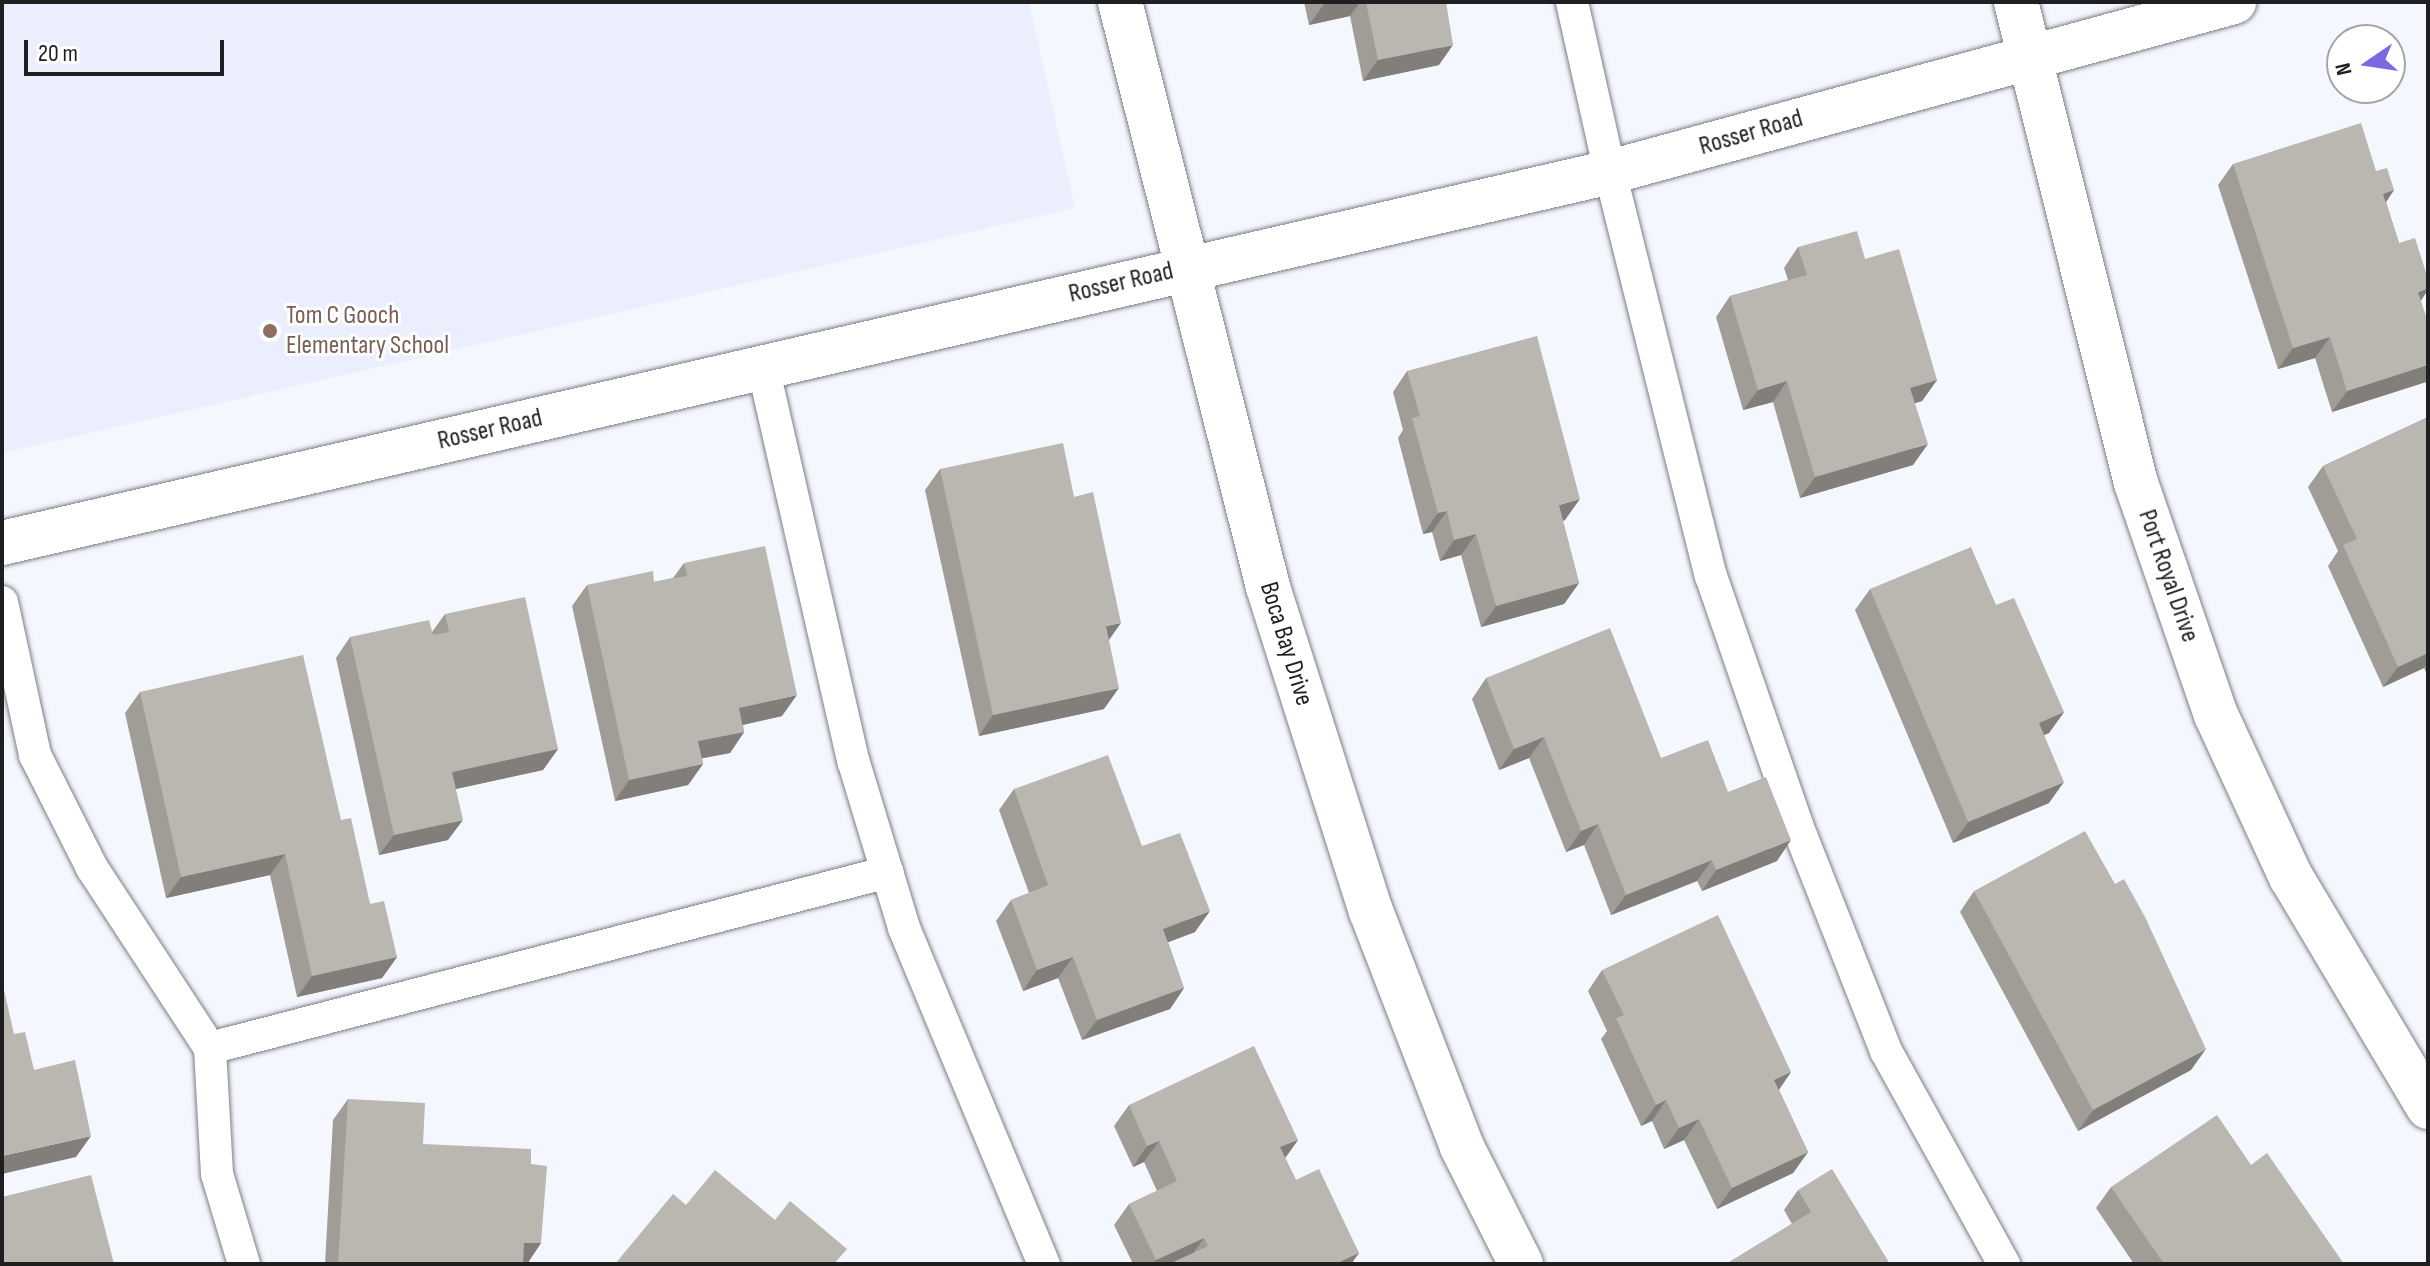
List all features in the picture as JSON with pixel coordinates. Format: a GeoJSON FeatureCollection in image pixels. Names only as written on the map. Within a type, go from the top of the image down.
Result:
{"type":"FeatureCollection","features":[{"type":"Feature","properties":{"kind":"street","name":"Boca Bay Drive"},"geometry":{"type":"LineString","coordinates":[[1120,2],[1268,587],[1371,911],[1462,1147],[1521,1264]]}},
{"type":"Feature","properties":{"kind":"street","name":"Port Royal Drive"},"geometry":{"type":"LineString","coordinates":[[2016,2],[2136,483],[2216,715],[2291,877],[2428,1107]]}},
{"type":"Feature","properties":{"kind":"street","name":"Rosser Road"},"geometry":{"type":"LineString","coordinates":[[2,543],[1187,267],[1610,172],[2234,2]]}},
{"type":"Feature","properties":{"kind":"lane"},"geometry":{"type":"LineString","coordinates":[[1572,2],[1610,172],[1711,576],[1797,825],[1886,1051],[2004,1264]]}},
{"type":"Feature","properties":{"kind":"lane"},"geometry":{"type":"LineString","coordinates":[[763,367],[854,763],[910,943],[1044,1264]]}},
{"type":"Feature","properties":{"kind":"lane"},"geometry":{"type":"LineString","coordinates":[[2,602],[35,755],[92,868],[210,1048],[217,1174],[244,1264]]}},
{"type":"Feature","properties":{"kind":"lane"},"geometry":{"type":"LineString","coordinates":[[210,1048],[888,872]]}},
{"type":"Feature","properties":{"kind":"shaded area","name":"Tom C Gooch Elementary School"},"geometry":{"type":"Polygon","coordinates":[[[2,2],[1029,2],[1075,208],[2,453],[2,2]]]}},
{"type":"Feature","properties":{"kind":"building"},"geometry":{"type":"Polygon","coordinates":[[[1366,2],[1446,2],[1453,45],[1378,60],[1366,2]]]}},
{"type":"Feature","properties":{"kind":"building"},"geometry":{"type":"Polygon","coordinates":[[[2361,123],[2376,171],[2387,168],[2394,190],[2383,194],[2399,243],[2415,238],[2428,279],[2428,288],[2418,292],[2428,322],[2428,365],[2347,391],[2330,337],[2293,348],[2233,164],[2361,123]]]}},
{"type":"Feature","properties":{"kind":"building"},"geometry":{"type":"Polygon","coordinates":[[[1857,231],[1865,259],[1899,249],[1937,380],[1910,388],[1928,444],[1815,477],[1787,381],[1758,390],[1730,296],[1807,275],[1798,247],[1857,231]]]}},
{"type":"Feature","properties":{"kind":"building"},"geometry":{"type":"Polygon","coordinates":[[[1537,336],[1580,499],[1559,505],[1579,583],[1496,606],[1476,534],[1454,540],[1447,511],[1438,513],[1412,418],[1420,416],[1407,371],[1537,336]]]}},
{"type":"Feature","properties":{"kind":"building"},"geometry":{"type":"Polygon","coordinates":[[[2428,417],[2428,653],[2398,667],[2343,545],[2357,539],[2323,466],[2428,417]]]}},
{"type":"Feature","properties":{"kind":"building"},"geometry":{"type":"Polygon","coordinates":[[[1063,443],[1074,497],[1093,492],[1121,623],[1106,626],[1119,688],[993,715],[940,469],[1063,443]]]}},
{"type":"Feature","properties":{"kind":"building"},"geometry":{"type":"Polygon","coordinates":[[[765,546],[797,695],[739,708],[744,732],[698,741],[703,764],[629,780],[587,585],[653,571],[654,582],[687,576],[684,563],[765,546]]]}},
{"type":"Feature","properties":{"kind":"building"},"geometry":{"type":"Polygon","coordinates":[[[1971,547],[1996,605],[2014,598],[2064,712],[2039,723],[2064,782],[1968,822],[1870,589],[1971,547]]]}},
{"type":"Feature","properties":{"kind":"building"},"geometry":{"type":"Polygon","coordinates":[[[525,597],[558,749],[452,772],[463,820],[394,835],[350,637],[429,620],[433,635],[449,632],[445,614],[525,597]]]}},
{"type":"Feature","properties":{"kind":"building"},"geometry":{"type":"Polygon","coordinates":[[[1610,628],[1661,758],[1708,740],[1728,792],[1766,777],[1791,840],[1716,870],[1712,860],[1626,895],[1598,824],[1581,831],[1544,737],[1514,749],[1486,678],[1610,628]]]}},
{"type":"Feature","properties":{"kind":"building"},"geometry":{"type":"Polygon","coordinates":[[[303,655],[341,820],[351,818],[370,904],[384,901],[397,957],[312,976],[285,854],[181,877],[140,692],[303,655]]]}},
{"type":"Feature","properties":{"kind":"building"},"geometry":{"type":"Polygon","coordinates":[[[1108,755],[1142,846],[1180,833],[1210,911],[1163,929],[1184,988],[1097,1020],[1073,957],[1037,970],[1011,900],[1048,885],[1014,789],[1108,755]]]}},
{"type":"Feature","properties":{"kind":"building"},"geometry":{"type":"Polygon","coordinates":[[[2085,831],[2115,884],[2124,879],[2145,917],[2206,1049],[2093,1110],[1974,891],[2085,831]]]}},
{"type":"Feature","properties":{"kind":"building"},"geometry":{"type":"Polygon","coordinates":[[[1718,915],[1791,1072],[1774,1080],[1808,1152],[1732,1188],[1699,1119],[1679,1128],[1666,1100],[1656,1105],[1616,1018],[1624,1015],[1602,970],[1718,915]]]}},
{"type":"Feature","properties":{"kind":"building"},"geometry":{"type":"Polygon","coordinates":[[[2,981],[14,1034],[25,1032],[34,1070],[75,1060],[91,1136],[2,1156],[2,981]]]}},
{"type":"Feature","properties":{"kind":"building"},"geometry":{"type":"Polygon","coordinates":[[[1254,1046],[1298,1140],[1280,1147],[1296,1180],[1319,1169],[1359,1253],[1335,1264],[1169,1264],[1208,1246],[1204,1238],[1156,1260],[1129,1204],[1177,1181],[1159,1141],[1147,1146],[1129,1105],[1254,1046]]]}},
{"type":"Feature","properties":{"kind":"building"},"geometry":{"type":"Polygon","coordinates":[[[348,1099],[425,1103],[423,1144],[531,1149],[531,1164],[547,1166],[541,1243],[524,1243],[523,1264],[338,1264],[348,1099]]]}},
{"type":"Feature","properties":{"kind":"building"},"geometry":{"type":"Polygon","coordinates":[[[2217,1115],[2251,1165],[2267,1153],[2344,1264],[2164,1264],[2111,1187],[2217,1115]]]}},
{"type":"Feature","properties":{"kind":"building"},"geometry":{"type":"Polygon","coordinates":[[[1832,1169],[1890,1264],[1730,1264],[1811,1212],[1798,1190],[1832,1169]]]}},
{"type":"Feature","properties":{"kind":"building"},"geometry":{"type":"Polygon","coordinates":[[[715,1170],[775,1220],[790,1201],[847,1249],[834,1264],[615,1264],[673,1194],[686,1205],[715,1170]]]}},
{"type":"Feature","properties":{"kind":"building"},"geometry":{"type":"Polygon","coordinates":[[[91,1175],[114,1264],[2,1264],[2,1197],[91,1175]]]}},
{"type":"Feature","properties":{"kind":"place","name":"Tom C Gooch Elementary School"},"geometry":{"type":"Point","coordinates":[270,331]}}]}
